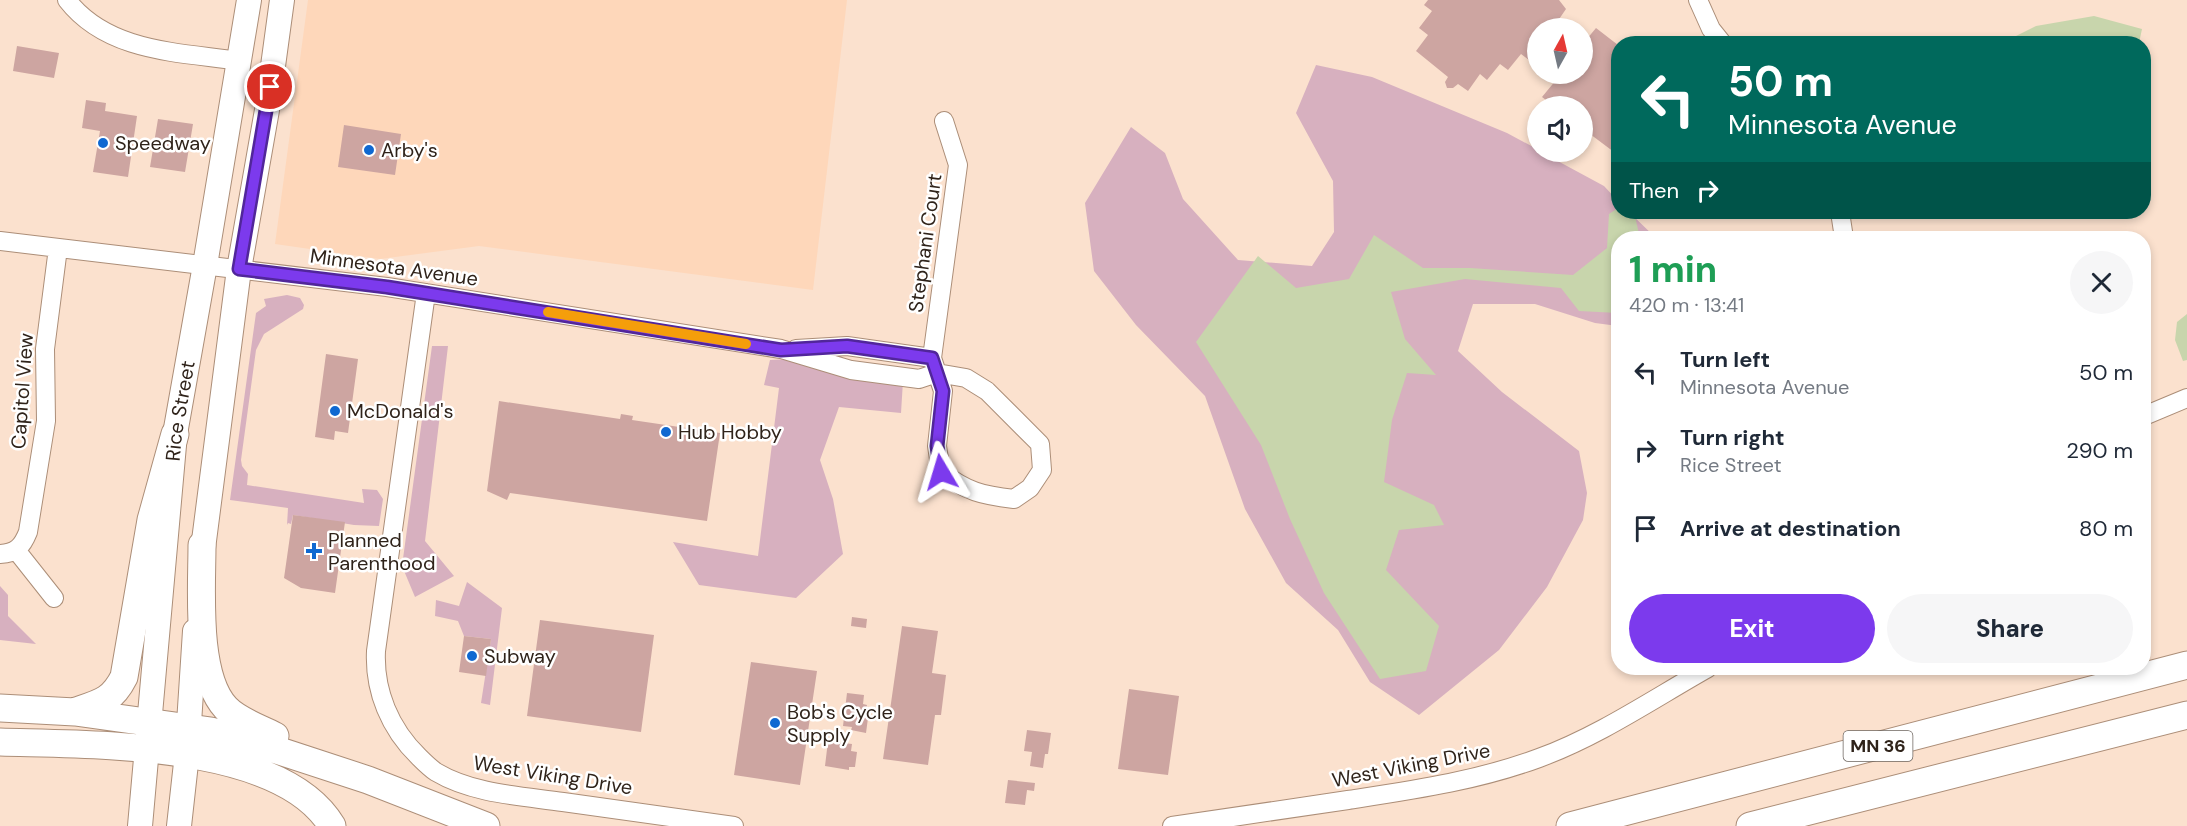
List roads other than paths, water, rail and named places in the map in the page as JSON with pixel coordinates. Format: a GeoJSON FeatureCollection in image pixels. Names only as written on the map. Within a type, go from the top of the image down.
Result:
{"type":"FeatureCollection","features":[{"type":"Feature","properties":{"kind":"highway"},"geometry":{"type":"LineString","coordinates":[[75,712],[106,701],[119,687],[124,677],[151,520],[175,434]]}},
{"type":"Feature","properties":{"kind":"highway"},"geometry":{"type":"LineString","coordinates":[[202,545],[202,629],[210,678],[217,695],[227,709],[247,722],[368,780]]}},
{"type":"Feature","properties":{"kind":"highway","name":"MN 36"},"geometry":{"type":"LineString","coordinates":[[2151,674],[2187,665]]}},
{"type":"Feature","properties":{"kind":"highway","name":"MN 36"},"geometry":{"type":"LineString","coordinates":[[1570,826],[2149,675]]}},
{"type":"Feature","properties":{"kind":"highway"},"geometry":{"type":"LineString","coordinates":[[0,708],[75,712],[148,735],[187,754],[267,774],[292,786],[329,821]]}},
{"type":"Feature","properties":{"kind":"highway","name":"MN 36"},"geometry":{"type":"LineString","coordinates":[[1750,826],[2187,715]]}},
{"type":"Feature","properties":{"kind":"highway"},"geometry":{"type":"LineString","coordinates":[[0,742],[148,735],[188,726],[243,739],[368,780],[486,826]]}},
{"type":"Feature","properties":{"kind":"main road","name":"Rice Street"},"geometry":{"type":"LineString","coordinates":[[141,822],[175,434],[249,0]]}},
{"type":"Feature","properties":{"kind":"main road","name":"Rice Street"},"geometry":{"type":"LineString","coordinates":[[180,825],[202,545],[239,269],[267,110],[282,0]]}},
{"type":"Feature","properties":{"kind":"street"},"geometry":{"type":"LineString","coordinates":[[67,0],[89,22],[108,35],[130,44],[240,61]]}},
{"type":"Feature","properties":{"kind":"street"},"geometry":{"type":"LineString","coordinates":[[1698,0],[1717,36]]}},
{"type":"Feature","properties":{"kind":"street","name":"Stephani Court"},"geometry":{"type":"LineString","coordinates":[[934,365],[966,378],[987,391],[1040,444],[1042,470],[1030,488],[1014,499],[981,495],[959,485],[941,472],[937,446],[943,391],[934,365],[958,165],[944,121]]}},
{"type":"Feature","properties":{"kind":"street","name":"Minnesota Avenue"},"geometry":{"type":"LineString","coordinates":[[0,241],[426,293],[781,350],[851,370],[919,380],[934,365]]}},
{"type":"Feature","properties":{"kind":"street","name":"Capitol View"},"geometry":{"type":"LineString","coordinates":[[8,552],[22,546],[28,532],[46,421],[45,349],[58,249]]}},
{"type":"Feature","properties":{"kind":"street","name":"West Viking Drive"},"geometry":{"type":"LineString","coordinates":[[426,293],[376,651],[376,677],[382,702],[394,727],[412,750],[434,771],[461,783],[490,791],[734,826]]}},
{"type":"Feature","properties":{"kind":"street"},"geometry":{"type":"LineString","coordinates":[[2151,413],[2187,398]]}},
{"type":"Feature","properties":{"kind":"street"},"geometry":{"type":"LineString","coordinates":[[8,552],[54,598]]}},
{"type":"Feature","properties":{"kind":"street","name":"West Viking Drive"},"geometry":{"type":"LineString","coordinates":[[1172,826],[1409,791],[1456,783],[1501,771],[1541,758],[1583,740],[1696,675]]}},
{"type":"Feature","properties":{"kind":"place","name":"Speedway"},"geometry":{"type":"Point","coordinates":[103,143]}},
{"type":"Feature","properties":{"kind":"place","name":"Arby's"},"geometry":{"type":"Point","coordinates":[369,150]}},
{"type":"Feature","properties":{"kind":"place","name":"McDonald's"},"geometry":{"type":"Point","coordinates":[335,411]}},
{"type":"Feature","properties":{"kind":"place","name":"Hub Hobby"},"geometry":{"type":"Point","coordinates":[666,432]}},
{"type":"Feature","properties":{"kind":"place","name":"Planned Parenthood"},"geometry":{"type":"Point","coordinates":[314,551]}},
{"type":"Feature","properties":{"kind":"place","name":"Subway"},"geometry":{"type":"Point","coordinates":[472,656]}},
{"type":"Feature","properties":{"kind":"place","name":"Bob's Cycle Supply"},"geometry":{"type":"Point","coordinates":[775,723]}}]}
